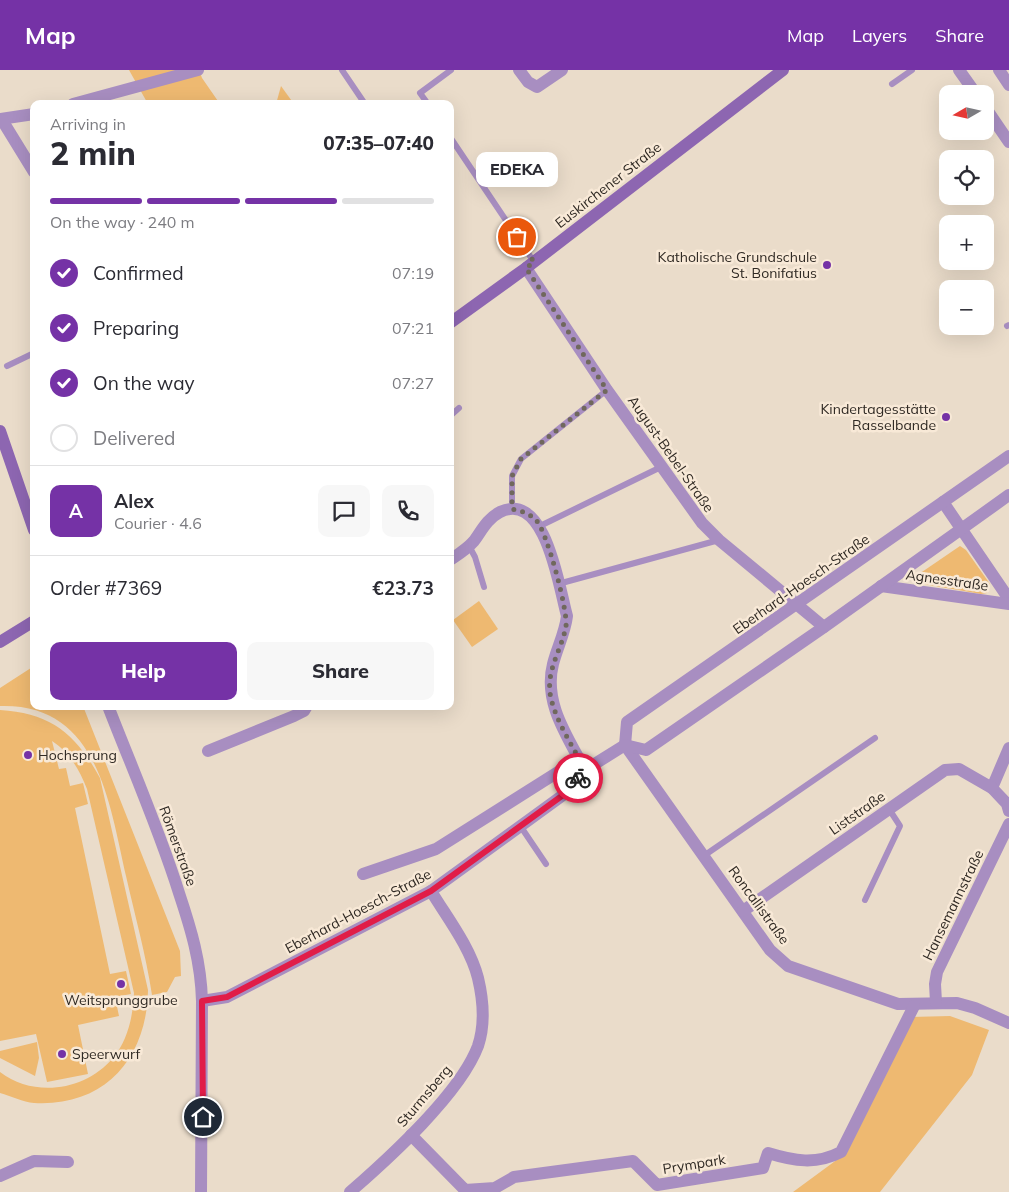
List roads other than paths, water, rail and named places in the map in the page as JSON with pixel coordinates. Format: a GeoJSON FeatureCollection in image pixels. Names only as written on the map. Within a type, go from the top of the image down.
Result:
{"type":"FeatureCollection","features":[{"type":"Feature","properties":{"kind":"street"},"geometry":{"type":"LineString","coordinates":[[88,100],[198,70]]}},
{"type":"Feature","properties":{"kind":"street"},"geometry":{"type":"LineString","coordinates":[[519,70],[528,82],[537,87],[562,70]]}},
{"type":"Feature","properties":{"kind":"street","name":"Euskirchener Straße"},"geometry":{"type":"LineString","coordinates":[[454,320],[530,265],[783,70]]}},
{"type":"Feature","properties":{"kind":"street"},"geometry":{"type":"LineString","coordinates":[[959,70],[970,85]]}},
{"type":"Feature","properties":{"kind":"street"},"geometry":{"type":"LineString","coordinates":[[999,70],[1009,84]]}},
{"type":"Feature","properties":{"kind":"street"},"geometry":{"type":"LineString","coordinates":[[30,115],[1,119],[30,166]]}},
{"type":"Feature","properties":{"kind":"street"},"geometry":{"type":"LineString","coordinates":[[994,120],[1009,142]]}},
{"type":"Feature","properties":{"kind":"street","name":"August-Bebel-Straße"},"geometry":{"type":"LineString","coordinates":[[530,265],[607,390],[702,523],[719,540],[824,627]]}},
{"type":"Feature","properties":{"kind":"street"},"geometry":{"type":"LineString","coordinates":[[0,431],[30,518]]}},
{"type":"Feature","properties":{"kind":"street","name":"Eberhard-Hoesch-Straße"},"geometry":{"type":"LineString","coordinates":[[202,1001],[227,997],[431,891],[570,790],[585,770],[625,745],[627,722],[1009,456]]}},
{"type":"Feature","properties":{"kind":"street"},"geometry":{"type":"LineString","coordinates":[[625,745],[646,750],[824,627],[1009,495]]}},
{"type":"Feature","properties":{"kind":"street","name":"Agnesstraße"},"geometry":{"type":"LineString","coordinates":[[943,502],[1009,599]]}},
{"type":"Feature","properties":{"kind":"street"},"geometry":{"type":"LineString","coordinates":[[454,557],[474,541],[489,520],[500,512],[512,509],[529,515],[540,526],[566,616],[566,628],[552,666],[550,692],[558,716],[585,770]]}},
{"type":"Feature","properties":{"kind":"street","name":"Agnesstraße"},"geometry":{"type":"LineString","coordinates":[[881,586],[1009,604]]}},
{"type":"Feature","properties":{"kind":"street"},"geometry":{"type":"LineString","coordinates":[[0,642],[30,623]]}},
{"type":"Feature","properties":{"kind":"street","name":"Römerstraße"},"geometry":{"type":"LineString","coordinates":[[110,710],[170,865],[197,949],[202,977],[201,1192]]}},
{"type":"Feature","properties":{"kind":"street"},"geometry":{"type":"LineString","coordinates":[[208,751],[304,710]]}},
{"type":"Feature","properties":{"kind":"street","name":"Roncallistraße"},"geometry":{"type":"LineString","coordinates":[[625,745],[770,950],[788,966],[881,998],[914,1006],[936,1002],[957,1004],[975,1008],[1009,1023]]}},
{"type":"Feature","properties":{"kind":"street"},"geometry":{"type":"LineString","coordinates":[[1009,748],[992,788],[1007,804],[1009,811]]}},
{"type":"Feature","properties":{"kind":"street","name":"Liststraße"},"geometry":{"type":"LineString","coordinates":[[743,912],[945,770],[958,769],[992,788]]}},
{"type":"Feature","properties":{"kind":"street","name":"Eberhard-Hoesch-Straße"},"geometry":{"type":"LineString","coordinates":[[363,874],[436,849],[558,772],[585,770]]}},
{"type":"Feature","properties":{"kind":"street","name":"Hansemannstraße"},"geometry":{"type":"LineString","coordinates":[[936,1002],[935,984],[937,972],[1009,824]]}},
{"type":"Feature","properties":{"kind":"street","name":"Sturmsberg"},"geometry":{"type":"LineString","coordinates":[[350,1192],[393,1154],[452,1089],[467,1068],[478,1046],[483,1003],[478,978],[470,955],[431,891]]}},
{"type":"Feature","properties":{"kind":"street","name":"Prympark"},"geometry":{"type":"LineString","coordinates":[[410,1135],[465,1190],[494,1188],[514,1177],[634,1161],[657,1185],[762,1168],[768,1153],[792,1160],[826,1160],[840,1152],[914,1006]]}},
{"type":"Feature","properties":{"kind":"street"},"geometry":{"type":"LineString","coordinates":[[0,1176],[34,1161],[68,1162]]}},
{"type":"Feature","properties":{"kind":"lane"},"geometry":{"type":"LineString","coordinates":[[342,70],[362,100]]}},
{"type":"Feature","properties":{"kind":"lane"},"geometry":{"type":"LineString","coordinates":[[425,100],[420,93],[451,70]]}},
{"type":"Feature","properties":{"kind":"lane"},"geometry":{"type":"LineString","coordinates":[[892,84],[912,70]]}},
{"type":"Feature","properties":{"kind":"lane"},"geometry":{"type":"LineString","coordinates":[[454,143],[530,265]]}},
{"type":"Feature","properties":{"kind":"lane"},"geometry":{"type":"LineString","coordinates":[[7,366],[30,355]]}},
{"type":"Feature","properties":{"kind":"lane"},"geometry":{"type":"LineString","coordinates":[[512,509],[512,476],[521,459],[607,390]]}},
{"type":"Feature","properties":{"kind":"lane"},"geometry":{"type":"LineString","coordinates":[[454,412],[459,408]]}},
{"type":"Feature","properties":{"kind":"lane"},"geometry":{"type":"LineString","coordinates":[[540,526],[661,467]]}},
{"type":"Feature","properties":{"kind":"lane"},"geometry":{"type":"LineString","coordinates":[[558,584],[719,540]]}},
{"type":"Feature","properties":{"kind":"lane"},"geometry":{"type":"LineString","coordinates":[[474,541],[469,546],[475,557],[484,588]]}},
{"type":"Feature","properties":{"kind":"lane"},"geometry":{"type":"LineString","coordinates":[[704,855],[875,738]]}},
{"type":"Feature","properties":{"kind":"lane"},"geometry":{"type":"LineString","coordinates":[[865,900],[900,826],[888,809]]}},
{"type":"Feature","properties":{"kind":"lane"},"geometry":{"type":"LineString","coordinates":[[521,827],[546,864]]}},
{"type":"Feature","properties":{"kind":"place","name":"EDEKA"},"geometry":{"type":"Point","coordinates":[517,237]}},
{"type":"Feature","properties":{"kind":"place","name":"Katholische Grundschule St. Bonifatius"},"geometry":{"type":"Point","coordinates":[827,265]}},
{"type":"Feature","properties":{"kind":"place","name":"Kindertagesstätte Rasselbande"},"geometry":{"type":"Point","coordinates":[946,417]}},
{"type":"Feature","properties":{"kind":"place","name":"Hochsprung"},"geometry":{"type":"Point","coordinates":[28,755]}},
{"type":"Feature","properties":{"kind":"place","name":"Weitsprunggrube"},"geometry":{"type":"Point","coordinates":[121,984]}},
{"type":"Feature","properties":{"kind":"place","name":"Speerwurf"},"geometry":{"type":"Point","coordinates":[62,1054]}}]}
